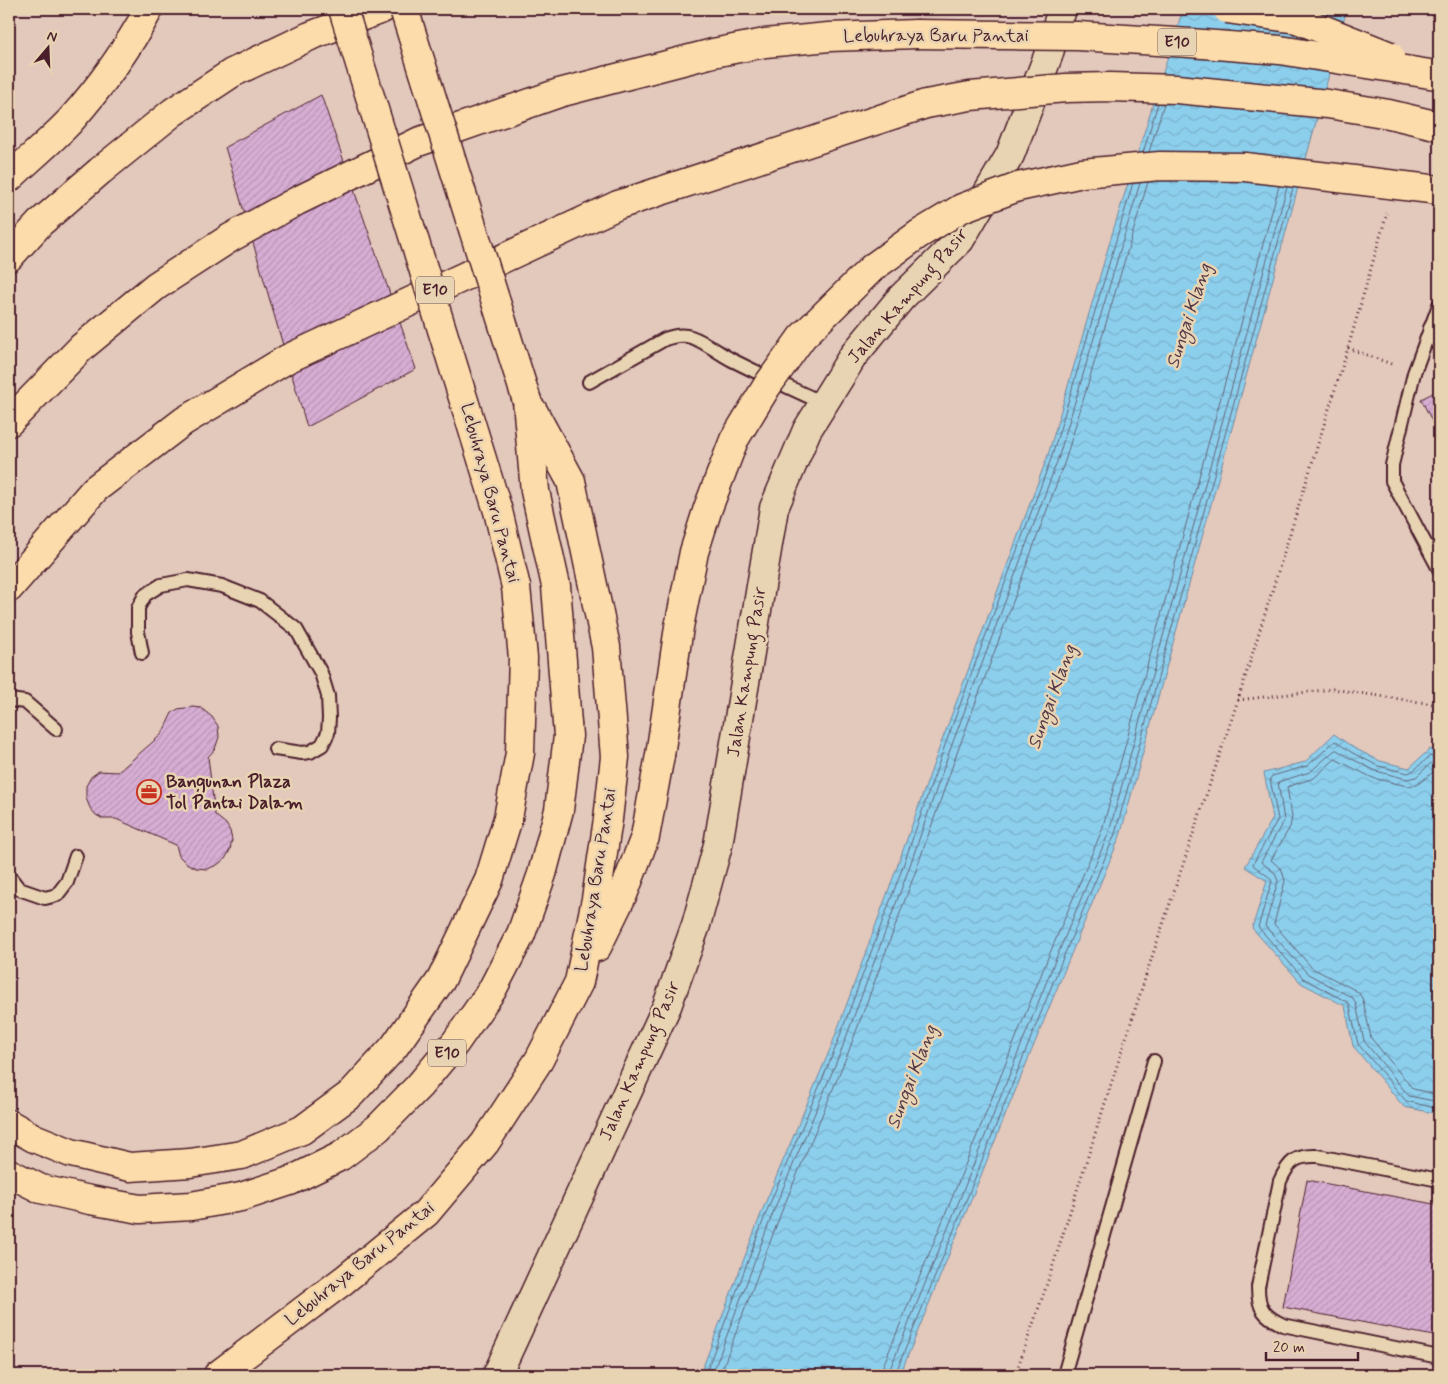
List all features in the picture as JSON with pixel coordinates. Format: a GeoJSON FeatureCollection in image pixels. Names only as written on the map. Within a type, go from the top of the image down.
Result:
{"type":"FeatureCollection","features":[{"type":"Feature","properties":{"kind":"highway"},"geometry":{"type":"LineString","coordinates":[[9,178],[69,122],[104,80],[134,36],[148,9]]}},
{"type":"Feature","properties":{"kind":"highway","name":"Lebuhraya Baru Pantai"},"geometry":{"type":"LineString","coordinates":[[9,1124],[34,1138],[71,1153],[130,1167],[190,1163],[242,1155],[302,1130],[351,1094],[394,1047],[441,980],[489,880],[508,818],[520,753],[523,658],[516,587],[498,511],[343,9]]}},
{"type":"Feature","properties":{"kind":"highway"},"geometry":{"type":"LineString","coordinates":[[9,257],[40,224],[100,171],[173,112],[232,73],[310,36],[382,9]]}},
{"type":"Feature","properties":{"kind":"highway","name":"Lebuhraya Baru Pantai"},"geometry":{"type":"LineString","coordinates":[[218,1375],[344,1280],[426,1212],[485,1143],[539,1060],[579,982],[596,899],[608,819],[615,757],[606,647],[571,482],[527,401],[404,9]]}},
{"type":"Feature","properties":{"kind":"highway"},"geometry":{"type":"LineString","coordinates":[[1227,9],[1297,19],[1436,66]]}},
{"type":"Feature","properties":{"kind":"highway","name":"Lebuhraya Baru Pantai"},"geometry":{"type":"LineString","coordinates":[[9,422],[82,347],[156,286],[230,238],[297,201],[418,142],[559,93],[714,53],[765,43],[820,38],[916,34],[1078,36],[1280,50],[1436,66]]}},
{"type":"Feature","properties":{"kind":"highway","name":"E10"},"geometry":{"type":"LineString","coordinates":[[9,588],[95,488],[184,421],[287,359],[618,204],[926,104],[970,96],[1066,88],[1178,89],[1328,104],[1389,114],[1439,126]]}},
{"type":"Feature","properties":{"kind":"highway"},"geometry":{"type":"LineString","coordinates":[[579,982],[624,892],[645,837],[694,552],[708,508],[734,440],[767,386],[802,337],[872,268],[919,234],[962,208],[1018,187],[1082,173],[1160,166],[1245,167],[1439,190]]}},
{"type":"Feature","properties":{"kind":"highway","name":"Lebuhraya Baru Pantai"},"geometry":{"type":"LineString","coordinates":[[9,1173],[41,1189],[140,1209],[191,1206],[241,1197],[290,1181],[341,1156],[378,1128],[420,1086],[455,1043],[492,990],[520,934],[542,874],[559,810],[568,736],[556,586],[535,491],[527,401]]}},
{"type":"Feature","properties":{"kind":"street","name":"Jalan Kampung Pasir"},"geometry":{"type":"LineString","coordinates":[[497,1375],[667,1006],[696,925],[718,845],[774,508],[806,430],[853,356],[901,298],[960,240],[1010,155],[1048,56],[1062,9]]}},
{"type":"Feature","properties":{"kind":"lane"},"geometry":{"type":"LineString","coordinates":[[1439,305],[1414,373],[1392,465],[1392,481],[1439,569]]}},
{"type":"Feature","properties":{"kind":"lane"},"geometry":{"type":"LineString","coordinates":[[1430,328],[1439,347]]}},
{"type":"Feature","properties":{"kind":"lane"},"geometry":{"type":"LineString","coordinates":[[589,382],[665,339],[682,335],[699,340],[729,359],[823,403]]}},
{"type":"Feature","properties":{"kind":"lane"},"geometry":{"type":"LineString","coordinates":[[142,653],[138,632],[138,608],[145,595],[161,585],[188,580],[222,586],[260,601],[296,629],[321,673],[328,696],[328,732],[322,745],[310,752],[302,753],[275,750]]}},
{"type":"Feature","properties":{"kind":"lane"},"geometry":{"type":"LineString","coordinates":[[9,700],[25,702],[56,729]]}},
{"type":"Feature","properties":{"kind":"lane"},"geometry":{"type":"LineString","coordinates":[[9,876],[19,888],[45,898],[57,895],[67,882],[76,856]]}},
{"type":"Feature","properties":{"kind":"lane"},"geometry":{"type":"LineString","coordinates":[[1064,1375],[1154,1061]]}},
{"type":"Feature","properties":{"kind":"lane"},"geometry":{"type":"LineString","coordinates":[[1439,1180],[1318,1156],[1306,1156],[1294,1161],[1285,1169],[1280,1181],[1258,1287],[1258,1300],[1262,1311],[1272,1320],[1284,1325],[1439,1357]]}},
{"type":"Feature","properties":{"kind":"path"},"geometry":{"type":"LineString","coordinates":[[1436,66],[1439,30]]}},
{"type":"Feature","properties":{"kind":"path"},"geometry":{"type":"LineString","coordinates":[[1015,1375],[1045,1290],[1150,963],[1238,700],[1348,348],[1388,208]]}},
{"type":"Feature","properties":{"kind":"path"},"geometry":{"type":"LineString","coordinates":[[1348,348],[1414,373]]}},
{"type":"Feature","properties":{"kind":"path"},"geometry":{"type":"LineString","coordinates":[[1238,700],[1333,689],[1439,705]]}},
{"type":"Feature","properties":{"kind":"water","name":"Sungai Klang"},"geometry":{"type":"Polygon","coordinates":[[[1183,9],[1347,9],[1120,836],[900,1375],[700,1375],[764,1206],[831,1047],[1048,455],[1113,231],[1183,9]]]}},
{"type":"Feature","properties":{"kind":"water"},"geometry":{"type":"Polygon","coordinates":[[[1334,734],[1354,748],[1380,761],[1409,768],[1430,749],[1439,754],[1439,1114],[1404,1107],[1353,1046],[1345,1006],[1301,983],[1252,928],[1267,881],[1245,867],[1273,818],[1264,773],[1305,762],[1334,734]]]}},
{"type":"Feature","properties":{"kind":"building"},"geometry":{"type":"Polygon","coordinates":[[[321,95],[416,369],[307,427],[225,147],[321,95]]]}},
{"type":"Feature","properties":{"kind":"building"},"geometry":{"type":"Polygon","coordinates":[[[1439,390],[1439,435],[1421,399],[1439,390]]]}},
{"type":"Feature","properties":{"kind":"building","name":"Bangunan Plaza Tol Pantai Dalam"},"geometry":{"type":"Polygon","coordinates":[[[201,708],[212,717],[218,726],[219,737],[215,749],[208,757],[215,815],[226,824],[232,840],[230,850],[225,859],[207,869],[196,868],[186,863],[179,856],[176,845],[116,819],[103,819],[96,815],[90,808],[86,798],[86,786],[91,777],[99,771],[118,772],[162,734],[172,713],[178,709],[201,708]]]}},
{"type":"Feature","properties":{"kind":"building"},"geometry":{"type":"Polygon","coordinates":[[[1307,1180],[1439,1205],[1439,1337],[1283,1307],[1307,1180]]]}},
{"type":"Feature","properties":{"kind":"place","name":"Bangunan Plaza Tol Pantai Dalam"},"geometry":{"type":"Point","coordinates":[149,792]}}]}
